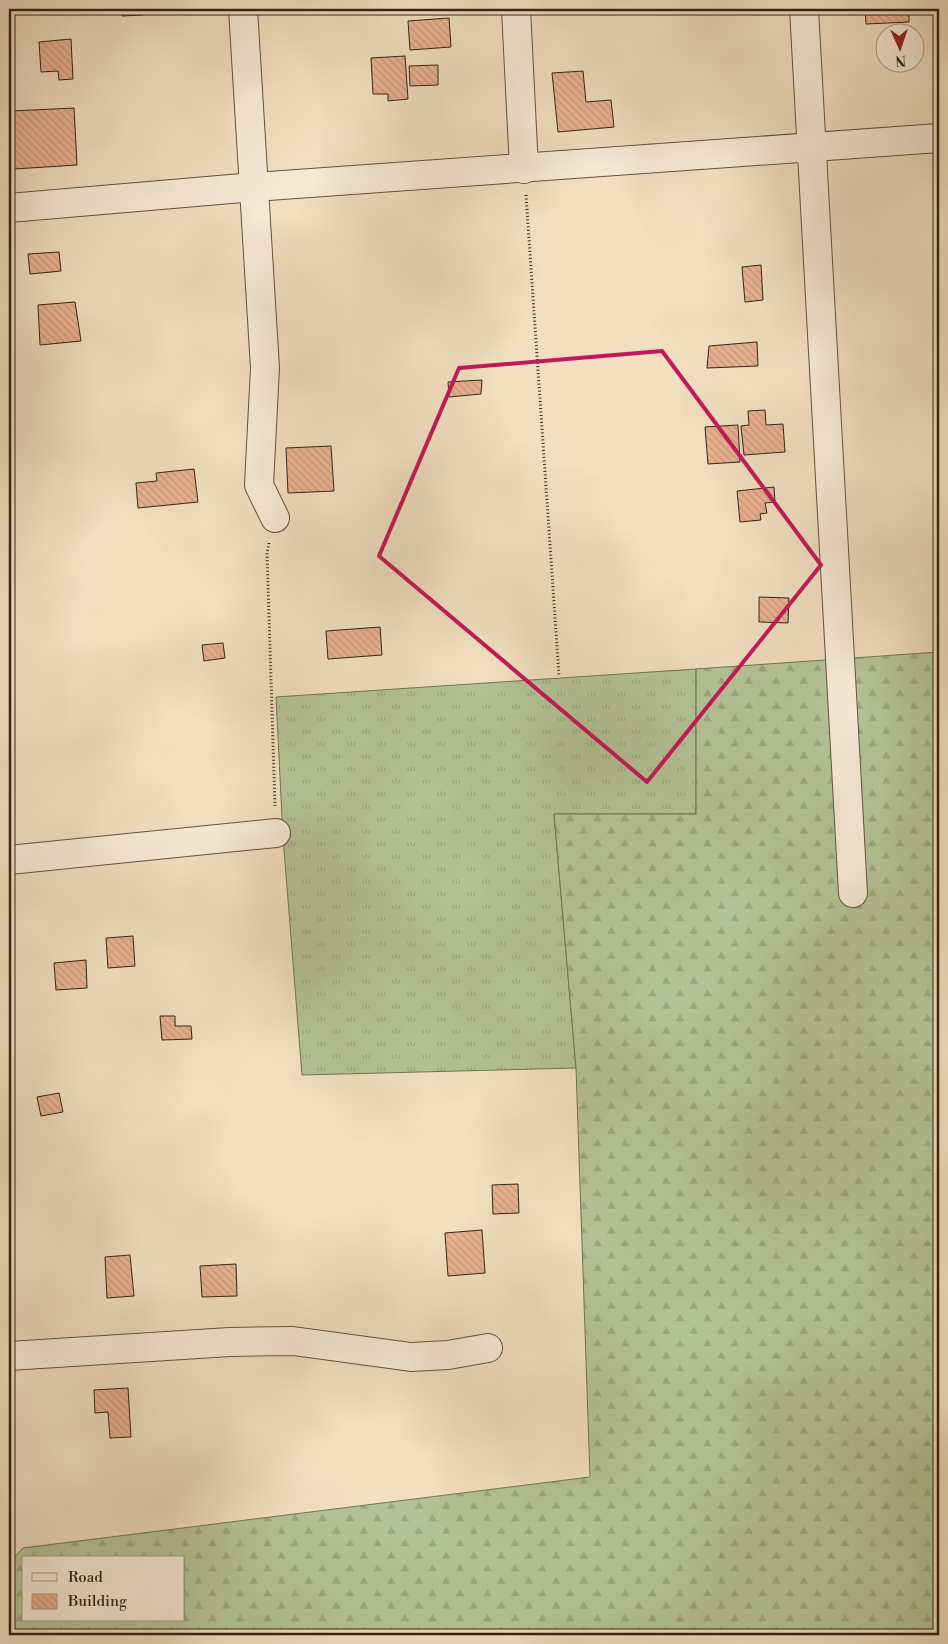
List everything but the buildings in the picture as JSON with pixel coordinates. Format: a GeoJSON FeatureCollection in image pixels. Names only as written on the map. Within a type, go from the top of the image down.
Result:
{"type":"FeatureCollection","features":[{"type":"Feature","properties":{"kind":"street"},"geometry":{"type":"LineString","coordinates":[[243,9],[266,368],[259,485],[274,518]]}},
{"type":"Feature","properties":{"kind":"street"},"geometry":{"type":"LineString","coordinates":[[516,9],[524,168]]}},
{"type":"Feature","properties":{"kind":"street"},"geometry":{"type":"LineString","coordinates":[[804,9],[852,892]]}},
{"type":"Feature","properties":{"kind":"street"},"geometry":{"type":"LineString","coordinates":[[9,208],[254,187],[939,138]]}},
{"type":"Feature","properties":{"kind":"street"},"geometry":{"type":"LineString","coordinates":[[9,860],[276,833]]}},
{"type":"Feature","properties":{"kind":"street"},"geometry":{"type":"LineString","coordinates":[[9,1356],[221,1343],[292,1341],[410,1356],[448,1354],[488,1348]]}},
{"type":"Feature","properties":{"kind":"path"},"geometry":{"type":"LineString","coordinates":[[524,168],[559,676]]}},
{"type":"Feature","properties":{"kind":"path"},"geometry":{"type":"LineString","coordinates":[[274,518],[267,553],[276,833]]}},
{"type":"Feature","properties":{"kind":"highlighted area"},"geometry":{"type":"Polygon","coordinates":[[[662,351],[821,565],[647,782],[379,556],[459,368],[662,351]]]}},
{"type":"Feature","properties":{"kind":"green space"},"geometry":{"type":"Polygon","coordinates":[[[939,652],[939,1635],[9,1635],[9,1563],[23,1548],[590,1477],[576,1068],[554,814],[696,814],[696,669],[939,652]]]}},
{"type":"Feature","properties":{"kind":"green space"},"geometry":{"type":"Polygon","coordinates":[[[696,669],[696,814],[554,814],[576,1068],[302,1075],[283,837],[276,697],[696,669]]]}}]}
